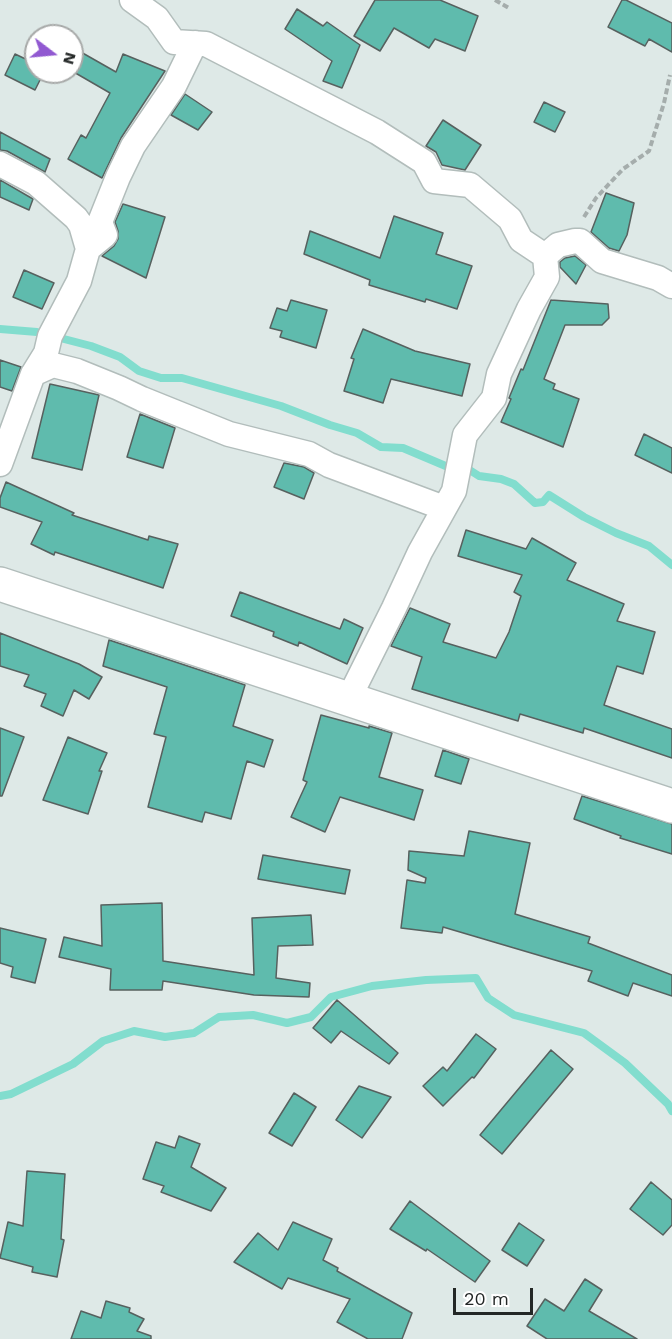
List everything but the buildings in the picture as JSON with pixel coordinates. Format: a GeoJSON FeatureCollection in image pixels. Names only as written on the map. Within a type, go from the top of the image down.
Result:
{"type":"FeatureCollection","features":[{"type":"Feature","properties":{"kind":"main road"},"geometry":{"type":"LineString","coordinates":[[0,584],[672,806]]}},
{"type":"Feature","properties":{"kind":"street"},"geometry":{"type":"LineString","coordinates":[[132,0],[157,18],[174,42],[206,44],[376,132],[424,162],[434,181],[470,185],[510,219],[521,240],[545,256],[548,277],[529,309],[497,378],[494,398],[465,435],[454,491],[420,552],[349,698]]}},
{"type":"Feature","properties":{"kind":"street"},"geometry":{"type":"LineString","coordinates":[[88,249],[105,235],[100,222],[118,177],[133,146],[174,86],[195,43]]}},
{"type":"Feature","properties":{"kind":"street"},"geometry":{"type":"LineString","coordinates":[[0,164],[36,183],[76,218],[81,225],[88,249],[79,281],[50,336],[46,353],[33,374],[0,464]]}},
{"type":"Feature","properties":{"kind":"street"},"geometry":{"type":"LineString","coordinates":[[545,256],[558,245],[575,241],[584,244],[602,261],[658,278],[672,286]]}},
{"type":"Feature","properties":{"kind":"street"},"geometry":{"type":"LineString","coordinates":[[33,374],[53,365],[77,371],[229,434],[309,454],[329,465],[444,508]]}},
{"type":"Feature","properties":{"kind":"path"},"geometry":{"type":"LineString","coordinates":[[495,0],[509,8]]}},
{"type":"Feature","properties":{"kind":"path"},"geometry":{"type":"LineString","coordinates":[[575,241],[580,223],[596,198],[623,169],[649,151],[670,75]]}},
{"type":"Feature","properties":{"kind":"waterway"},"geometry":{"type":"LineString","coordinates":[[0,329],[37,332],[91,346],[120,357],[139,371],[161,378],[182,378],[281,406],[357,433],[381,447],[403,448],[448,467]]}},
{"type":"Feature","properties":{"kind":"waterway"},"geometry":{"type":"LineString","coordinates":[[468,469],[479,476],[501,479],[514,484],[535,503],[543,502],[549,495],[584,517],[649,546],[672,565]]}},
{"type":"Feature","properties":{"kind":"waterway"},"geometry":{"type":"LineString","coordinates":[[0,1096],[11,1094],[73,1064],[103,1041],[134,1031],[165,1037],[194,1033],[219,1017],[253,1015],[287,1023],[311,1017],[331,997],[372,986],[426,980],[476,978],[488,998],[514,1015],[584,1033],[625,1063],[668,1104],[672,1111]]}}]}
